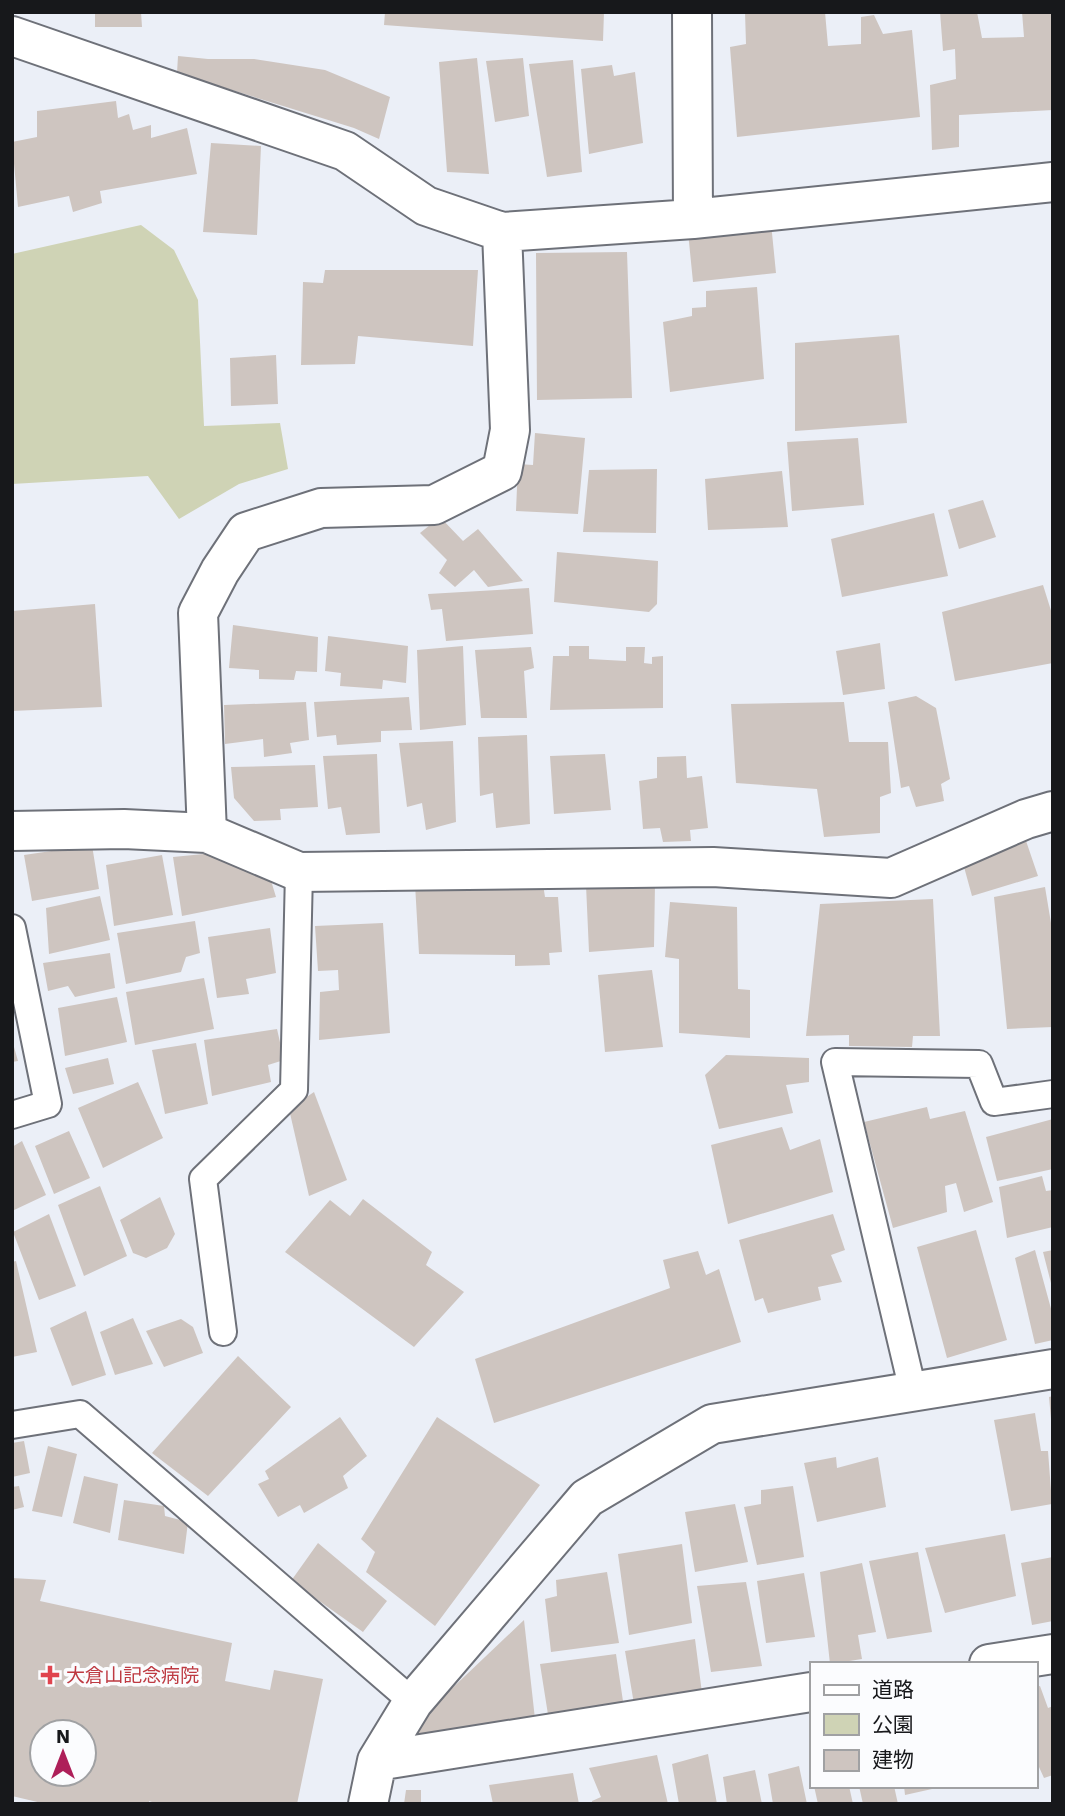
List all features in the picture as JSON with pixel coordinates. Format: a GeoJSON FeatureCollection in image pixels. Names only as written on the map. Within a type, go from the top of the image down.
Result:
{"type":"FeatureCollection","features":[{"type":"Feature","properties":{"kind":"street"},"geometry":{"type":"LineString","coordinates":[[692,12],[693,219]]}},
{"type":"Feature","properties":{"kind":"street"},"geometry":{"type":"LineString","coordinates":[[12,36],[345,151],[426,206],[502,232],[693,219],[1053,183]]}},
{"type":"Feature","properties":{"kind":"street"},"geometry":{"type":"LineString","coordinates":[[207,833],[198,613],[220,570],[246,532],[321,508],[434,505],[502,471],[510,430],[502,232]]}},
{"type":"Feature","properties":{"kind":"street"},"geometry":{"type":"LineString","coordinates":[[12,831],[124,829],[207,833],[299,872],[713,867],[891,878],[1026,819],[1053,811]]}},
{"type":"Feature","properties":{"kind":"street"},"geometry":{"type":"LineString","coordinates":[[368,1804],[377,1761],[413,1702],[587,1498],[712,1424],[1053,1369]]}},
{"type":"Feature","properties":{"kind":"street"},"geometry":{"type":"LineString","coordinates":[[1002,1662],[1053,1654]]}},
{"type":"Feature","properties":{"kind":"street"},"geometry":{"type":"LineString","coordinates":[[377,1761],[810,1692]]}},
{"type":"Feature","properties":{"kind":"lane"},"geometry":{"type":"LineString","coordinates":[[222,1332],[203,1179],[294,1090],[299,872]]}},
{"type":"Feature","properties":{"kind":"lane"},"geometry":{"type":"LineString","coordinates":[[12,928],[48,1104],[12,1115]]}},
{"type":"Feature","properties":{"kind":"lane"},"geometry":{"type":"LineString","coordinates":[[913,1391],[835,1062],[979,1064],[995,1102],[1053,1094]]}},
{"type":"Feature","properties":{"kind":"lane"},"geometry":{"type":"LineString","coordinates":[[12,1425],[80,1414],[413,1702]]}},
{"type":"Feature","properties":{"kind":"green space"},"geometry":{"type":"Polygon","coordinates":[[[141,225],[174,250],[198,300],[204,426],[280,423],[288,469],[239,484],[179,519],[148,476],[12,484],[12,254],[141,225]]]}},
{"type":"Feature","properties":{"kind":"building"},"geometry":{"type":"Polygon","coordinates":[[[95,12],[141,12],[142,27],[95,27],[95,12]]]}},
{"type":"Feature","properties":{"kind":"building"},"geometry":{"type":"Polygon","coordinates":[[[385,12],[604,12],[603,41],[384,25],[385,12]]]}},
{"type":"Feature","properties":{"kind":"building"},"geometry":{"type":"Polygon","coordinates":[[[745,12],[825,12],[828,46],[861,44],[861,17],[874,15],[883,34],[912,30],[920,117],[737,137],[730,47],[746,44],[745,12]]]}},
{"type":"Feature","properties":{"kind":"building"},"geometry":{"type":"Polygon","coordinates":[[[940,12],[977,12],[982,38],[1024,37],[1022,12],[1053,12],[1053,110],[959,115],[959,147],[932,150],[930,85],[956,79],[955,49],[943,51],[940,12]]]}},
{"type":"Feature","properties":{"kind":"building"},"geometry":{"type":"Polygon","coordinates":[[[178,56],[254,59],[325,70],[390,97],[379,139],[354,128],[177,73],[178,56]]]}},
{"type":"Feature","properties":{"kind":"building"},"geometry":{"type":"Polygon","coordinates":[[[477,58],[489,174],[447,172],[439,62],[477,58]]]}},
{"type":"Feature","properties":{"kind":"building"},"geometry":{"type":"Polygon","coordinates":[[[523,58],[529,116],[495,122],[486,61],[523,58]]]}},
{"type":"Feature","properties":{"kind":"building"},"geometry":{"type":"Polygon","coordinates":[[[573,60],[582,172],[547,177],[529,64],[573,60]]]}},
{"type":"Feature","properties":{"kind":"building"},"geometry":{"type":"Polygon","coordinates":[[[612,65],[614,76],[635,72],[643,143],[589,154],[581,69],[612,65]]]}},
{"type":"Feature","properties":{"kind":"building"},"geometry":{"type":"Polygon","coordinates":[[[116,101],[118,118],[129,114],[133,130],[151,125],[151,138],[187,128],[197,174],[100,191],[102,203],[73,212],[69,196],[18,207],[12,142],[37,137],[37,111],[116,101]]]}},
{"type":"Feature","properties":{"kind":"building"},"geometry":{"type":"Polygon","coordinates":[[[211,143],[261,146],[257,235],[203,232],[211,143]]]}},
{"type":"Feature","properties":{"kind":"building"},"geometry":{"type":"Polygon","coordinates":[[[771,223],[776,273],[693,282],[688,232],[771,223]]]}},
{"type":"Feature","properties":{"kind":"building"},"geometry":{"type":"Polygon","coordinates":[[[627,252],[632,398],[537,400],[536,253],[627,252]]]}},
{"type":"Feature","properties":{"kind":"building"},"geometry":{"type":"Polygon","coordinates":[[[325,270],[478,270],[473,346],[358,336],[355,364],[301,365],[303,282],[323,283],[325,270]]]}},
{"type":"Feature","properties":{"kind":"building"},"geometry":{"type":"Polygon","coordinates":[[[757,287],[764,379],[670,392],[663,322],[692,316],[692,308],[706,307],[706,291],[757,287]]]}},
{"type":"Feature","properties":{"kind":"building"},"geometry":{"type":"Polygon","coordinates":[[[899,335],[907,423],[795,431],[795,343],[899,335]]]}},
{"type":"Feature","properties":{"kind":"building"},"geometry":{"type":"Polygon","coordinates":[[[276,355],[278,404],[231,406],[230,358],[276,355]]]}},
{"type":"Feature","properties":{"kind":"building"},"geometry":{"type":"Polygon","coordinates":[[[535,433],[585,438],[578,514],[516,511],[518,464],[533,465],[535,433]]]}},
{"type":"Feature","properties":{"kind":"building"},"geometry":{"type":"Polygon","coordinates":[[[858,438],[864,505],[792,511],[787,442],[858,438]]]}},
{"type":"Feature","properties":{"kind":"building"},"geometry":{"type":"Polygon","coordinates":[[[657,469],[656,533],[583,532],[589,470],[657,469]]]}},
{"type":"Feature","properties":{"kind":"building"},"geometry":{"type":"Polygon","coordinates":[[[782,471],[788,527],[708,530],[705,479],[782,471]]]}},
{"type":"Feature","properties":{"kind":"building"},"geometry":{"type":"Polygon","coordinates":[[[983,500],[996,537],[959,549],[948,510],[983,500]]]}},
{"type":"Feature","properties":{"kind":"building"},"geometry":{"type":"Polygon","coordinates":[[[934,513],[948,576],[842,597],[831,539],[934,513]]]}},
{"type":"Feature","properties":{"kind":"building"},"geometry":{"type":"Polygon","coordinates":[[[440,517],[463,541],[478,529],[523,581],[488,587],[474,570],[455,587],[439,573],[447,560],[420,533],[440,517]]]}},
{"type":"Feature","properties":{"kind":"building"},"geometry":{"type":"Polygon","coordinates":[[[557,552],[658,561],[657,604],[649,612],[554,602],[557,552]]]}},
{"type":"Feature","properties":{"kind":"building"},"geometry":{"type":"Polygon","coordinates":[[[1043,585],[1053,617],[1053,663],[955,681],[942,612],[1043,585]]]}},
{"type":"Feature","properties":{"kind":"building"},"geometry":{"type":"Polygon","coordinates":[[[529,588],[533,634],[446,641],[442,609],[431,610],[428,594],[529,588]]]}},
{"type":"Feature","properties":{"kind":"building"},"geometry":{"type":"Polygon","coordinates":[[[95,604],[102,707],[12,711],[12,611],[95,604]]]}},
{"type":"Feature","properties":{"kind":"building"},"geometry":{"type":"Polygon","coordinates":[[[233,625],[318,637],[317,672],[296,671],[294,680],[259,679],[259,670],[229,668],[233,625]]]}},
{"type":"Feature","properties":{"kind":"building"},"geometry":{"type":"Polygon","coordinates":[[[328,636],[408,646],[406,683],[383,680],[382,689],[340,686],[341,673],[325,671],[328,636]]]}},
{"type":"Feature","properties":{"kind":"building"},"geometry":{"type":"Polygon","coordinates":[[[880,643],[885,689],[843,695],[836,651],[880,643]]]}},
{"type":"Feature","properties":{"kind":"building"},"geometry":{"type":"Polygon","coordinates":[[[463,646],[466,725],[420,730],[417,650],[463,646]]]}},
{"type":"Feature","properties":{"kind":"building"},"geometry":{"type":"Polygon","coordinates":[[[569,646],[589,646],[589,659],[626,661],[626,647],[645,647],[644,663],[652,664],[652,657],[663,656],[663,708],[550,710],[553,656],[569,656],[569,646]]]}},
{"type":"Feature","properties":{"kind":"building"},"geometry":{"type":"Polygon","coordinates":[[[531,647],[534,668],[524,671],[527,718],[481,718],[475,650],[531,647]]]}},
{"type":"Feature","properties":{"kind":"building"},"geometry":{"type":"Polygon","coordinates":[[[916,696],[936,708],[950,779],[941,784],[944,801],[916,807],[909,786],[901,788],[888,702],[916,696]]]}},
{"type":"Feature","properties":{"kind":"building"},"geometry":{"type":"Polygon","coordinates":[[[409,697],[412,730],[381,731],[381,742],[337,745],[336,735],[317,737],[314,702],[409,697]]]}},
{"type":"Feature","properties":{"kind":"building"},"geometry":{"type":"Polygon","coordinates":[[[306,702],[309,740],[290,743],[292,753],[264,757],[263,739],[225,744],[224,705],[306,702]]]}},
{"type":"Feature","properties":{"kind":"building"},"geometry":{"type":"Polygon","coordinates":[[[844,702],[849,742],[888,742],[891,793],[880,797],[880,833],[824,837],[817,789],[736,783],[731,704],[844,702]]]}},
{"type":"Feature","properties":{"kind":"building"},"geometry":{"type":"Polygon","coordinates":[[[527,735],[530,824],[496,828],[493,793],[480,796],[478,737],[527,735]]]}},
{"type":"Feature","properties":{"kind":"building"},"geometry":{"type":"Polygon","coordinates":[[[453,741],[456,822],[426,830],[422,803],[407,807],[399,743],[453,741]]]}},
{"type":"Feature","properties":{"kind":"building"},"geometry":{"type":"Polygon","coordinates":[[[377,754],[380,833],[346,835],[341,807],[328,809],[323,756],[377,754]]]}},
{"type":"Feature","properties":{"kind":"building"},"geometry":{"type":"Polygon","coordinates":[[[605,754],[611,810],[554,814],[550,756],[605,754]]]}},
{"type":"Feature","properties":{"kind":"building"},"geometry":{"type":"Polygon","coordinates":[[[686,756],[687,778],[702,776],[708,828],[690,830],[691,841],[663,842],[660,828],[643,829],[639,781],[657,778],[657,757],[686,756]]]}},
{"type":"Feature","properties":{"kind":"building"},"geometry":{"type":"Polygon","coordinates":[[[315,765],[318,807],[280,809],[281,820],[254,821],[234,798],[231,767],[315,765]]]}},
{"type":"Feature","properties":{"kind":"building"},"geometry":{"type":"Polygon","coordinates":[[[1024,835],[1038,876],[972,896],[961,856],[1024,835]]]}},
{"type":"Feature","properties":{"kind":"building"},"geometry":{"type":"Polygon","coordinates":[[[92,845],[99,889],[32,901],[24,855],[92,845]]]}},
{"type":"Feature","properties":{"kind":"building"},"geometry":{"type":"Polygon","coordinates":[[[224,852],[269,874],[276,897],[182,916],[173,857],[224,852]]]}},
{"type":"Feature","properties":{"kind":"building"},"geometry":{"type":"Polygon","coordinates":[[[162,855],[173,915],[114,926],[106,865],[162,855]]]}},
{"type":"Feature","properties":{"kind":"building"},"geometry":{"type":"Polygon","coordinates":[[[542,878],[545,897],[558,897],[562,952],[549,953],[550,965],[515,966],[515,955],[419,954],[415,884],[542,878]]]}},
{"type":"Feature","properties":{"kind":"building"},"geometry":{"type":"Polygon","coordinates":[[[655,883],[654,947],[589,952],[586,885],[655,883]]]}},
{"type":"Feature","properties":{"kind":"building"},"geometry":{"type":"Polygon","coordinates":[[[1045,887],[1053,935],[1053,1027],[1007,1029],[994,897],[1045,887]]]}},
{"type":"Feature","properties":{"kind":"building"},"geometry":{"type":"Polygon","coordinates":[[[100,896],[110,940],[49,954],[46,908],[100,896]]]}},
{"type":"Feature","properties":{"kind":"building"},"geometry":{"type":"Polygon","coordinates":[[[933,899],[940,1036],[913,1036],[912,1047],[849,1046],[849,1035],[806,1036],[820,904],[933,899]]]}},
{"type":"Feature","properties":{"kind":"building"},"geometry":{"type":"Polygon","coordinates":[[[670,902],[737,907],[738,989],[750,990],[750,1038],[679,1033],[679,959],[665,957],[670,902]]]}},
{"type":"Feature","properties":{"kind":"building"},"geometry":{"type":"Polygon","coordinates":[[[195,921],[200,953],[186,957],[181,972],[126,984],[117,933],[195,921]]]}},
{"type":"Feature","properties":{"kind":"building"},"geometry":{"type":"Polygon","coordinates":[[[383,923],[390,1033],[319,1040],[320,992],[339,990],[338,970],[318,971],[315,926],[383,923]]]}},
{"type":"Feature","properties":{"kind":"building"},"geometry":{"type":"Polygon","coordinates":[[[270,928],[276,973],[246,979],[249,994],[217,998],[208,937],[270,928]]]}},
{"type":"Feature","properties":{"kind":"building"},"geometry":{"type":"Polygon","coordinates":[[[110,953],[115,988],[75,997],[68,986],[48,991],[43,963],[110,953]]]}},
{"type":"Feature","properties":{"kind":"building"},"geometry":{"type":"Polygon","coordinates":[[[652,970],[663,1047],[605,1052],[598,975],[652,970]]]}},
{"type":"Feature","properties":{"kind":"building"},"geometry":{"type":"Polygon","coordinates":[[[204,978],[214,1029],[135,1045],[126,992],[204,978]]]}},
{"type":"Feature","properties":{"kind":"building"},"geometry":{"type":"Polygon","coordinates":[[[117,997],[127,1042],[65,1056],[58,1008],[117,997]]]}},
{"type":"Feature","properties":{"kind":"building"},"geometry":{"type":"Polygon","coordinates":[[[277,1029],[284,1060],[268,1065],[271,1082],[212,1096],[204,1040],[277,1029]]]}},
{"type":"Feature","properties":{"kind":"building"},"geometry":{"type":"Polygon","coordinates":[[[12,1040],[18,1061],[12,1062],[12,1040]]]}},
{"type":"Feature","properties":{"kind":"building"},"geometry":{"type":"Polygon","coordinates":[[[196,1043],[208,1104],[165,1114],[152,1050],[196,1043]]]}},
{"type":"Feature","properties":{"kind":"building"},"geometry":{"type":"Polygon","coordinates":[[[726,1055],[809,1058],[809,1082],[786,1085],[793,1113],[719,1129],[705,1075],[726,1055]]]}},
{"type":"Feature","properties":{"kind":"building"},"geometry":{"type":"Polygon","coordinates":[[[108,1058],[114,1084],[73,1094],[65,1068],[108,1058]]]}},
{"type":"Feature","properties":{"kind":"building"},"geometry":{"type":"Polygon","coordinates":[[[138,1082],[163,1138],[103,1168],[78,1108],[138,1082]]]}},
{"type":"Feature","properties":{"kind":"building"},"geometry":{"type":"Polygon","coordinates":[[[314,1092],[347,1180],[309,1196],[289,1109],[314,1092]]]}},
{"type":"Feature","properties":{"kind":"building"},"geometry":{"type":"Polygon","coordinates":[[[927,1107],[930,1119],[965,1111],[993,1202],[964,1212],[956,1183],[945,1186],[947,1212],[893,1228],[864,1122],[927,1107]]]}},
{"type":"Feature","properties":{"kind":"building"},"geometry":{"type":"Polygon","coordinates":[[[1053,1119],[1053,1169],[997,1181],[986,1137],[1053,1119]]]}},
{"type":"Feature","properties":{"kind":"building"},"geometry":{"type":"Polygon","coordinates":[[[782,1127],[790,1150],[820,1139],[833,1192],[728,1224],[711,1145],[782,1127]]]}},
{"type":"Feature","properties":{"kind":"building"},"geometry":{"type":"Polygon","coordinates":[[[69,1131],[90,1178],[54,1194],[35,1146],[69,1131]]]}},
{"type":"Feature","properties":{"kind":"building"},"geometry":{"type":"Polygon","coordinates":[[[22,1141],[46,1195],[12,1211],[12,1147],[22,1141]]]}},
{"type":"Feature","properties":{"kind":"building"},"geometry":{"type":"Polygon","coordinates":[[[1042,1176],[1046,1191],[1053,1190],[1053,1227],[1007,1238],[999,1187],[1042,1176]]]}},
{"type":"Feature","properties":{"kind":"building"},"geometry":{"type":"Polygon","coordinates":[[[100,1186],[127,1256],[84,1276],[58,1205],[100,1186]]]}},
{"type":"Feature","properties":{"kind":"building"},"geometry":{"type":"Polygon","coordinates":[[[160,1197],[175,1234],[167,1248],[146,1258],[133,1253],[120,1220],[160,1197]]]}},
{"type":"Feature","properties":{"kind":"building"},"geometry":{"type":"Polygon","coordinates":[[[363,1199],[432,1252],[426,1265],[464,1292],[414,1347],[285,1252],[330,1200],[350,1216],[363,1199]]]}},
{"type":"Feature","properties":{"kind":"building"},"geometry":{"type":"Polygon","coordinates":[[[49,1214],[76,1286],[39,1300],[13,1232],[49,1214]]]}},
{"type":"Feature","properties":{"kind":"building"},"geometry":{"type":"Polygon","coordinates":[[[833,1214],[845,1250],[831,1255],[842,1282],[818,1287],[821,1300],[768,1313],[763,1298],[755,1301],[739,1240],[833,1214]]]}},
{"type":"Feature","properties":{"kind":"building"},"geometry":{"type":"Polygon","coordinates":[[[976,1230],[1007,1340],[947,1358],[917,1247],[976,1230]]]}},
{"type":"Feature","properties":{"kind":"building"},"geometry":{"type":"Polygon","coordinates":[[[1035,1250],[1053,1316],[1053,1340],[1035,1344],[1015,1258],[1035,1250]]]}},
{"type":"Feature","properties":{"kind":"building"},"geometry":{"type":"Polygon","coordinates":[[[1053,1250],[1053,1287],[1052,1287],[1043,1252],[1053,1250]]]}},
{"type":"Feature","properties":{"kind":"building"},"geometry":{"type":"Polygon","coordinates":[[[698,1251],[706,1275],[719,1269],[741,1342],[494,1423],[475,1359],[670,1288],[663,1260],[698,1251]]]}},
{"type":"Feature","properties":{"kind":"building"},"geometry":{"type":"Polygon","coordinates":[[[16,1261],[37,1352],[12,1357],[12,1262],[16,1261]]]}},
{"type":"Feature","properties":{"kind":"building"},"geometry":{"type":"Polygon","coordinates":[[[86,1311],[106,1375],[72,1386],[50,1328],[86,1311]]]}},
{"type":"Feature","properties":{"kind":"building"},"geometry":{"type":"Polygon","coordinates":[[[133,1318],[153,1364],[115,1375],[100,1332],[133,1318]]]}},
{"type":"Feature","properties":{"kind":"building"},"geometry":{"type":"Polygon","coordinates":[[[181,1319],[193,1327],[203,1353],[164,1367],[146,1331],[181,1319]]]}},
{"type":"Feature","properties":{"kind":"building"},"geometry":{"type":"Polygon","coordinates":[[[238,1356],[291,1407],[208,1496],[152,1453],[238,1356]]]}},
{"type":"Feature","properties":{"kind":"building"},"geometry":{"type":"Polygon","coordinates":[[[1053,1396],[1053,1419],[1051,1419],[1049,1397],[1053,1396]]]}},
{"type":"Feature","properties":{"kind":"building"},"geometry":{"type":"Polygon","coordinates":[[[1035,1413],[1041,1451],[1048,1451],[1052,1504],[1011,1511],[994,1420],[1035,1413]]]}},
{"type":"Feature","properties":{"kind":"building"},"geometry":{"type":"Polygon","coordinates":[[[340,1417],[367,1456],[343,1476],[348,1488],[304,1513],[300,1505],[278,1517],[258,1484],[269,1479],[265,1471],[340,1417]]]}},
{"type":"Feature","properties":{"kind":"building"},"geometry":{"type":"Polygon","coordinates":[[[437,1417],[540,1485],[435,1626],[366,1572],[375,1552],[361,1539],[437,1417]]]}},
{"type":"Feature","properties":{"kind":"building"},"geometry":{"type":"Polygon","coordinates":[[[24,1441],[30,1473],[12,1477],[12,1443],[24,1441]]]}},
{"type":"Feature","properties":{"kind":"building"},"geometry":{"type":"Polygon","coordinates":[[[48,1446],[77,1454],[62,1517],[32,1511],[48,1446]]]}},
{"type":"Feature","properties":{"kind":"building"},"geometry":{"type":"Polygon","coordinates":[[[836,1457],[837,1468],[878,1457],[886,1507],[817,1522],[804,1463],[836,1457]]]}},
{"type":"Feature","properties":{"kind":"building"},"geometry":{"type":"Polygon","coordinates":[[[84,1476],[118,1484],[110,1533],[73,1523],[84,1476]]]}},
{"type":"Feature","properties":{"kind":"building"},"geometry":{"type":"Polygon","coordinates":[[[19,1486],[24,1507],[12,1510],[12,1487],[19,1486]]]}},
{"type":"Feature","properties":{"kind":"building"},"geometry":{"type":"Polygon","coordinates":[[[793,1486],[804,1557],[757,1565],[744,1507],[761,1504],[761,1490],[793,1486]]]}},
{"type":"Feature","properties":{"kind":"building"},"geometry":{"type":"Polygon","coordinates":[[[124,1500],[164,1506],[165,1516],[188,1522],[184,1554],[118,1540],[124,1500]]]}},
{"type":"Feature","properties":{"kind":"building"},"geometry":{"type":"Polygon","coordinates":[[[735,1504],[748,1562],[695,1572],[685,1512],[735,1504]]]}},
{"type":"Feature","properties":{"kind":"building"},"geometry":{"type":"Polygon","coordinates":[[[1005,1534],[1016,1596],[945,1613],[925,1548],[1005,1534]]]}},
{"type":"Feature","properties":{"kind":"building"},"geometry":{"type":"Polygon","coordinates":[[[318,1543],[387,1601],[363,1632],[291,1581],[318,1543]]]}},
{"type":"Feature","properties":{"kind":"building"},"geometry":{"type":"Polygon","coordinates":[[[682,1544],[692,1623],[629,1635],[618,1554],[682,1544]]]}},
{"type":"Feature","properties":{"kind":"building"},"geometry":{"type":"Polygon","coordinates":[[[918,1552],[932,1632],[887,1639],[869,1561],[918,1552]]]}},
{"type":"Feature","properties":{"kind":"building"},"geometry":{"type":"Polygon","coordinates":[[[1053,1557],[1053,1621],[1032,1625],[1021,1563],[1053,1557]]]}},
{"type":"Feature","properties":{"kind":"building"},"geometry":{"type":"Polygon","coordinates":[[[862,1563],[876,1632],[858,1635],[862,1659],[830,1662],[820,1572],[862,1563]]]}},
{"type":"Feature","properties":{"kind":"building"},"geometry":{"type":"Polygon","coordinates":[[[607,1572],[619,1643],[551,1652],[545,1599],[557,1596],[556,1580],[607,1572]]]}},
{"type":"Feature","properties":{"kind":"building"},"geometry":{"type":"Polygon","coordinates":[[[804,1573],[815,1637],[766,1643],[757,1581],[804,1573]]]}},
{"type":"Feature","properties":{"kind":"building"},"geometry":{"type":"Polygon","coordinates":[[[12,1578],[46,1580],[40,1601],[232,1643],[225,1681],[270,1690],[274,1670],[323,1679],[297,1804],[158,1804],[149,1801],[149,1804],[46,1804],[12,1796],[12,1578]]]}},
{"type":"Feature","properties":{"kind":"building"},"geometry":{"type":"Polygon","coordinates":[[[746,1582],[762,1666],[711,1672],[697,1586],[746,1582]]]}},
{"type":"Feature","properties":{"kind":"building"},"geometry":{"type":"Polygon","coordinates":[[[524,1620],[535,1719],[417,1746],[406,1732],[524,1620]]]}},
{"type":"Feature","properties":{"kind":"building"},"geometry":{"type":"Polygon","coordinates":[[[695,1639],[702,1693],[634,1704],[625,1651],[695,1639]]]}},
{"type":"Feature","properties":{"kind":"building"},"geometry":{"type":"Polygon","coordinates":[[[616,1654],[624,1708],[549,1721],[540,1664],[616,1654]]]}},
{"type":"Feature","properties":{"kind":"building"},"geometry":{"type":"Polygon","coordinates":[[[1040,1686],[1048,1708],[1053,1706],[1053,1775],[1044,1778],[1037,1768],[1037,1687],[1040,1686]]]}},
{"type":"Feature","properties":{"kind":"building"},"geometry":{"type":"Polygon","coordinates":[[[708,1754],[717,1804],[679,1804],[672,1764],[708,1754]]]}},
{"type":"Feature","properties":{"kind":"building"},"geometry":{"type":"Polygon","coordinates":[[[657,1755],[668,1804],[592,1804],[592,1801],[601,1797],[589,1768],[657,1755]]]}},
{"type":"Feature","properties":{"kind":"building"},"geometry":{"type":"Polygon","coordinates":[[[799,1766],[807,1804],[773,1804],[768,1774],[799,1766]]]}},
{"type":"Feature","properties":{"kind":"building"},"geometry":{"type":"Polygon","coordinates":[[[755,1770],[762,1804],[727,1804],[723,1777],[755,1770]]]}},
{"type":"Feature","properties":{"kind":"building"},"geometry":{"type":"Polygon","coordinates":[[[573,1773],[579,1804],[493,1804],[489,1785],[573,1773]]]}},
{"type":"Feature","properties":{"kind":"building"},"geometry":{"type":"Polygon","coordinates":[[[814,1788],[849,1788],[853,1804],[818,1804],[814,1788]]]}},
{"type":"Feature","properties":{"kind":"building"},"geometry":{"type":"Polygon","coordinates":[[[859,1788],[894,1788],[898,1804],[863,1804],[859,1788]]]}},
{"type":"Feature","properties":{"kind":"building"},"geometry":{"type":"Polygon","coordinates":[[[904,1788],[936,1788],[905,1795],[904,1788]]]}},
{"type":"Feature","properties":{"kind":"building"},"geometry":{"type":"Polygon","coordinates":[[[406,1790],[421,1790],[421,1804],[404,1804],[406,1790]]]}},
{"type":"Feature","properties":{"kind":"place","name":"大倉山記念病院"},"geometry":{"type":"Point","coordinates":[50,1675]}}]}
